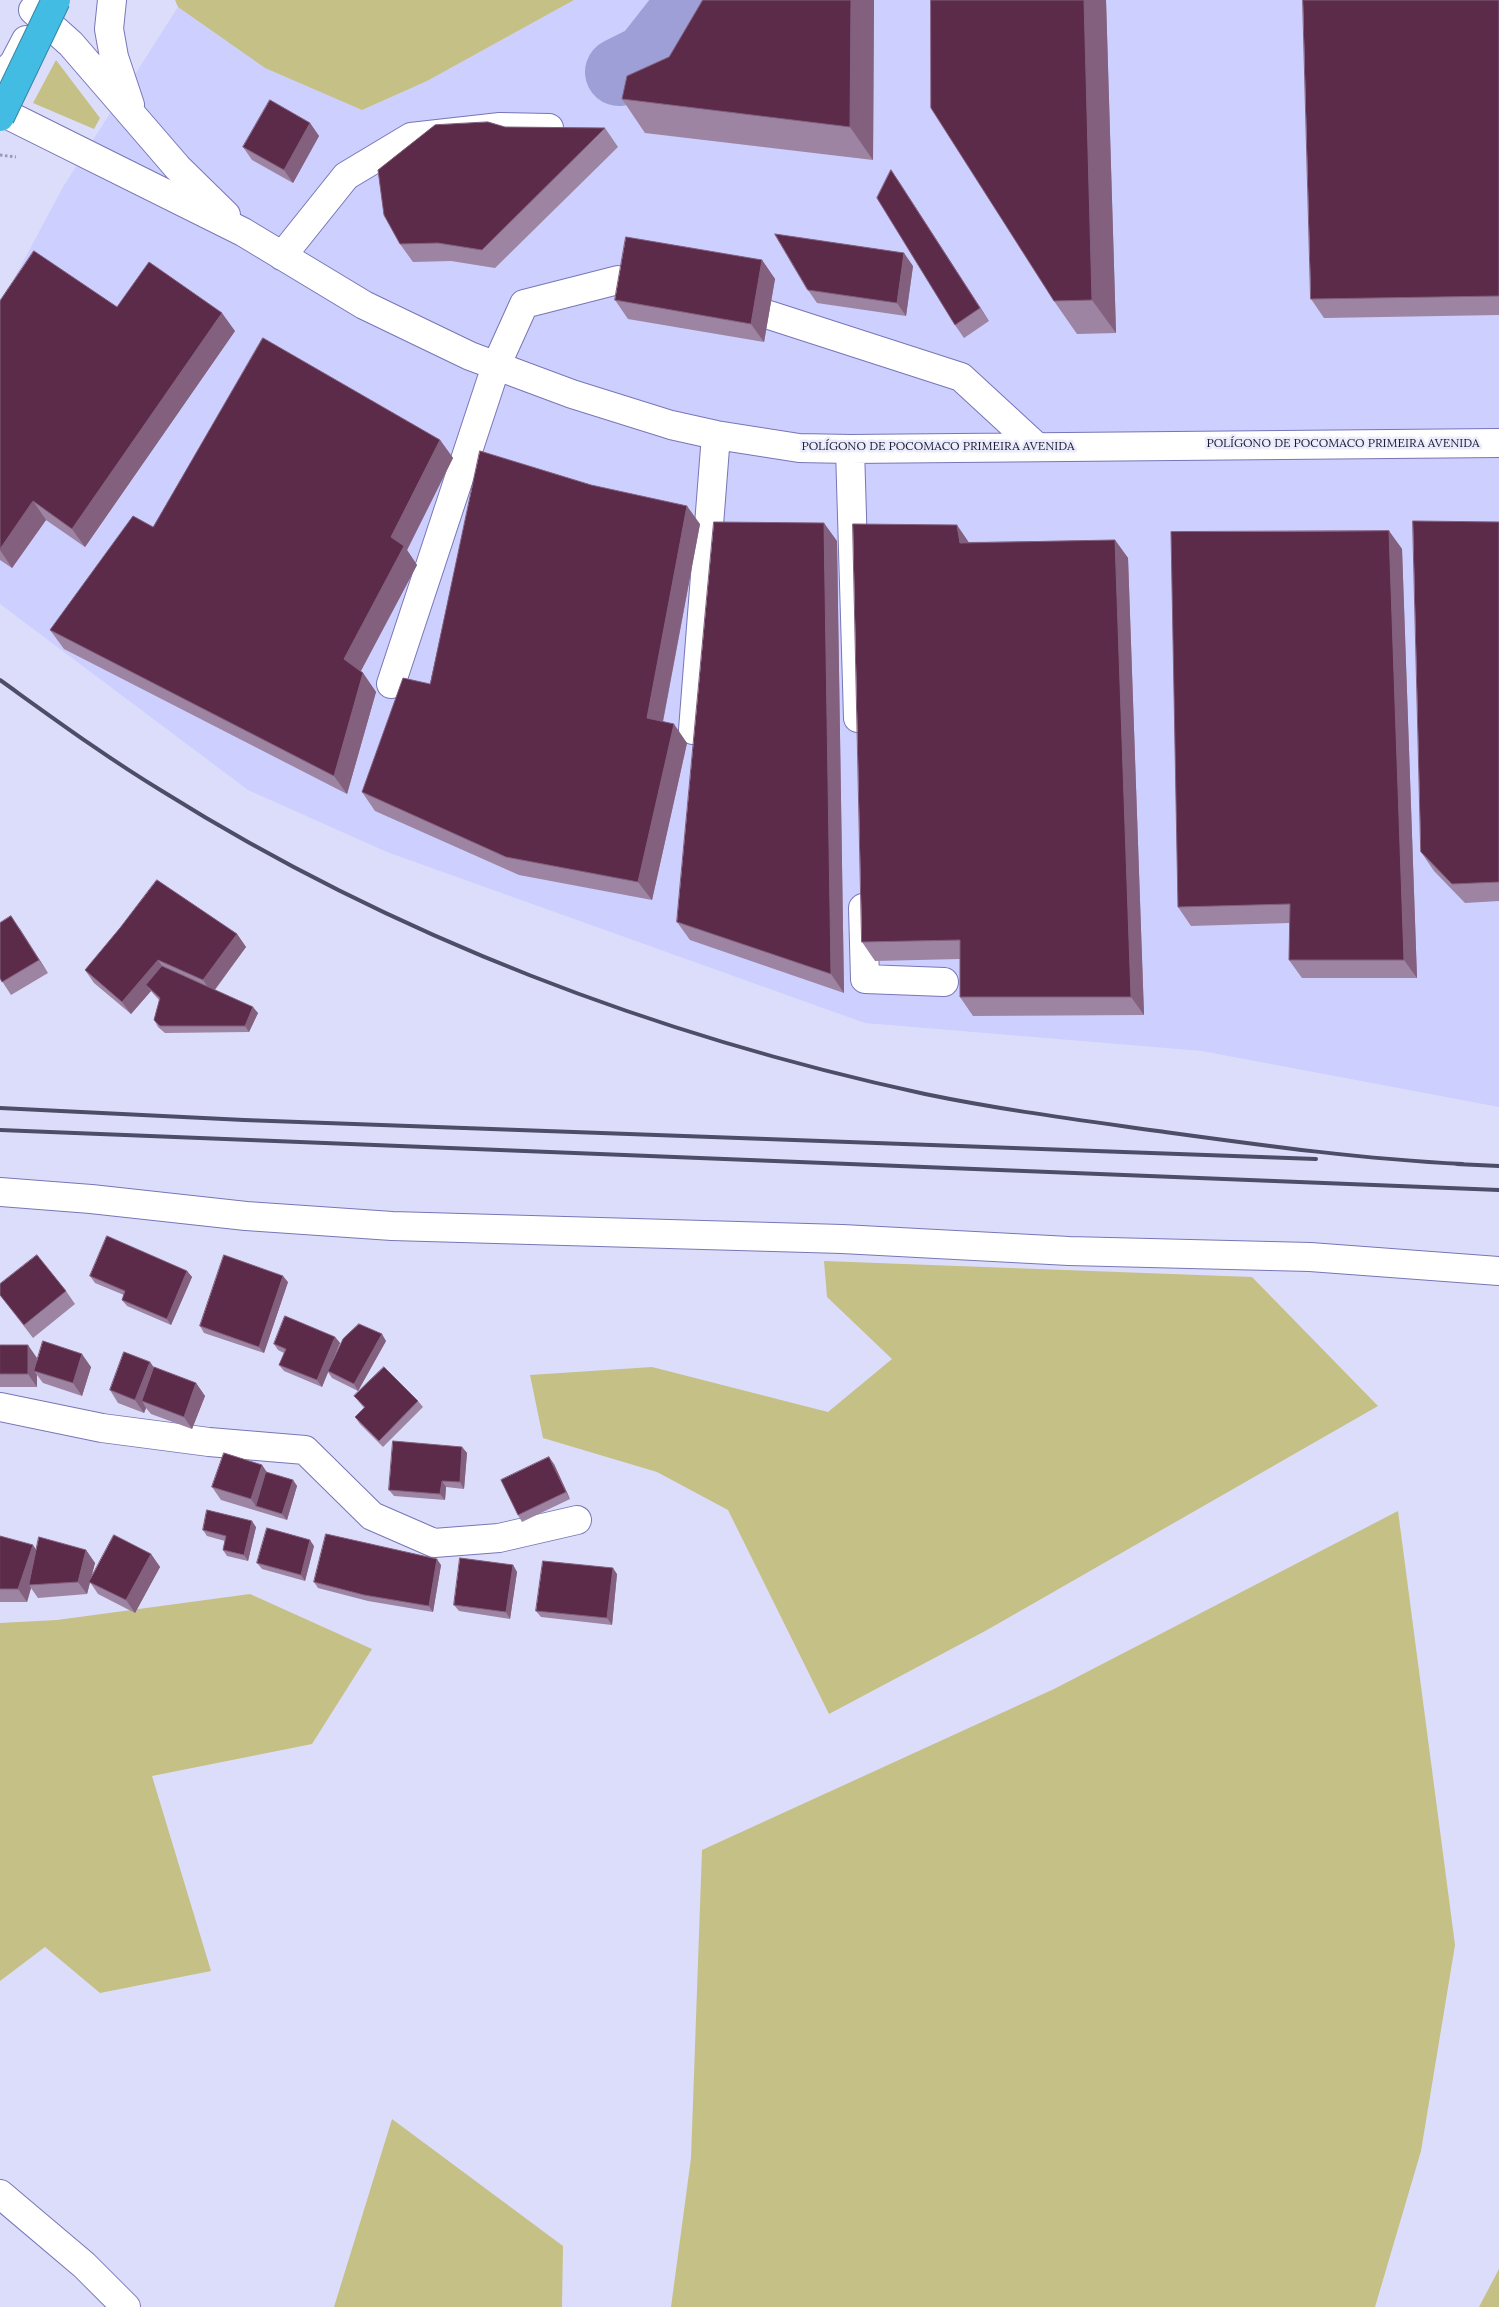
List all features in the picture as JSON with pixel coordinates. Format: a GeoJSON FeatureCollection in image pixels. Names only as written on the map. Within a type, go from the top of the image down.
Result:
{"type":"FeatureCollection","features":[{"type":"Feature","properties":{"kind":"highway"},"geometry":{"type":"LineString","coordinates":[[0,117],[39,3]]}},
{"type":"Feature","properties":{"kind":"street"},"geometry":{"type":"LineString","coordinates":[[112,0],[109,29],[114,57],[134,116]]}},
{"type":"Feature","properties":{"kind":"street"},"geometry":{"type":"LineString","coordinates":[[0,77],[14,63],[27,38],[39,3]]}},
{"type":"Feature","properties":{"kind":"street","name":"POLÍGONO DE POCOMACO PRIMEIRA AVENIDA"},"geometry":{"type":"LineString","coordinates":[[39,3],[71,44],[178,168],[243,232]]}},
{"type":"Feature","properties":{"kind":"street","name":"POLÍGONO DE POCOMACO PRIMEIRA AVENIDA"},"geometry":{"type":"LineString","coordinates":[[0,111],[243,232],[364,305],[470,356],[572,394],[671,425],[716,435],[799,448],[850,450],[1499,443]]}},
{"type":"Feature","properties":{"kind":"street"},"geometry":{"type":"LineString","coordinates":[[282,256],[346,176],[411,137],[500,127],[577,129]]}},
{"type":"Feature","properties":{"kind":"street"},"geometry":{"type":"LineString","coordinates":[[391,684],[496,366],[524,304],[618,280],[634,284]]}},
{"type":"Feature","properties":{"kind":"street"},"geometry":{"type":"LineString","coordinates":[[769,315],[961,378],[1037,447]]}},
{"type":"Feature","properties":{"kind":"street"},"geometry":{"type":"LineString","coordinates":[[693,730],[716,435]]}},
{"type":"Feature","properties":{"kind":"street"},"geometry":{"type":"LineString","coordinates":[[850,450],[858,739]]}},
{"type":"Feature","properties":{"kind":"street"},"geometry":{"type":"LineString","coordinates":[[862,879],[864,979],[944,982]]}},
{"type":"Feature","properties":{"kind":"street"},"geometry":{"type":"LineString","coordinates":[[0,1192],[91,1199],[246,1216],[392,1226],[842,1239],[1069,1250],[1310,1257],[1499,1271]]}},
{"type":"Feature","properties":{"kind":"street"},"geometry":{"type":"LineString","coordinates":[[0,1407],[102,1428],[209,1442],[305,1450],[372,1516],[434,1543],[499,1538],[577,1520]]}},
{"type":"Feature","properties":{"kind":"street"},"geometry":{"type":"LineString","coordinates":[[0,2194],[84,2265],[126,2307]]}},
{"type":"Feature","properties":{"kind":"shaded area"},"geometry":{"type":"Polygon","coordinates":[[[175,0],[574,0],[427,81],[362,110],[265,68],[178,7],[175,0]]]}},
{"type":"Feature","properties":{"kind":"shaded area"},"geometry":{"type":"Polygon","coordinates":[[[574,0],[1499,0],[1499,1107],[1202,1051],[865,1023],[387,852],[248,790],[0,604],[0,305],[63,187],[178,7],[265,68],[362,110],[427,81],[574,0]]]}},
{"type":"Feature","properties":{"kind":"shaded area"},"geometry":{"type":"Polygon","coordinates":[[[56,60],[100,118],[94,129],[33,103],[56,60]]]}},
{"type":"Feature","properties":{"kind":"shaded area"},"geometry":{"type":"Polygon","coordinates":[[[824,1261],[1252,1277],[1378,1406],[987,1630],[829,1714],[728,1510],[657,1472],[543,1438],[530,1375],[652,1367],[828,1412],[892,1359],[827,1297],[824,1261]]]}},
{"type":"Feature","properties":{"kind":"shaded area"},"geometry":{"type":"Polygon","coordinates":[[[1398,1511],[1455,1945],[1421,2151],[1375,2307],[671,2307],[691,2158],[702,1850],[1054,1689],[1398,1511]]]}},
{"type":"Feature","properties":{"kind":"shaded area"},"geometry":{"type":"Polygon","coordinates":[[[250,1594],[372,1649],[312,1744],[152,1776],[211,1971],[100,1993],[45,1947],[0,1981],[0,1623],[57,1620],[250,1594]]]}},
{"type":"Feature","properties":{"kind":"shaded area"},"geometry":{"type":"Polygon","coordinates":[[[392,2119],[563,2246],[562,2307],[334,2307],[392,2119]]]}},
{"type":"Feature","properties":{"kind":"shaded area"},"geometry":{"type":"Polygon","coordinates":[[[1499,2269],[1499,2307],[1479,2307],[1499,2269]]]}},
{"type":"Feature","properties":{"kind":"building"},"geometry":{"type":"Polygon","coordinates":[[[703,0],[851,0],[850,127],[622,99],[627,76],[669,57],[703,0]]]}},
{"type":"Feature","properties":{"kind":"building"},"geometry":{"type":"Polygon","coordinates":[[[931,0],[1084,0],[1092,300],[1054,301],[931,108],[931,0]]]}},
{"type":"Feature","properties":{"kind":"building"},"geometry":{"type":"Polygon","coordinates":[[[1303,0],[1499,0],[1499,296],[1311,299],[1303,0]]]}},
{"type":"Feature","properties":{"kind":"building"},"geometry":{"type":"Polygon","coordinates":[[[270,100],[310,123],[284,170],[243,147],[270,100]]]}},
{"type":"Feature","properties":{"kind":"building"},"geometry":{"type":"Polygon","coordinates":[[[488,122],[505,127],[605,128],[482,250],[438,243],[400,244],[384,215],[378,170],[435,125],[488,122]]]}},
{"type":"Feature","properties":{"kind":"building"},"geometry":{"type":"Polygon","coordinates":[[[891,170],[980,308],[955,325],[877,198],[891,170]]]}},
{"type":"Feature","properties":{"kind":"building"},"geometry":{"type":"Polygon","coordinates":[[[775,234],[904,253],[897,303],[808,290],[775,234]]]}},
{"type":"Feature","properties":{"kind":"building"},"geometry":{"type":"Polygon","coordinates":[[[626,237],[762,260],[751,324],[615,300],[626,237]]]}},
{"type":"Feature","properties":{"kind":"building"},"geometry":{"type":"Polygon","coordinates":[[[34,251],[117,307],[149,262],[222,313],[72,529],[33,501],[0,549],[0,301],[34,251]]]}},
{"type":"Feature","properties":{"kind":"building"},"geometry":{"type":"Polygon","coordinates":[[[263,338],[440,440],[391,537],[404,546],[344,659],[363,673],[334,776],[50,630],[133,516],[153,527],[263,338]]]}},
{"type":"Feature","properties":{"kind":"building"},"geometry":{"type":"Polygon","coordinates":[[[480,451],[591,485],[687,506],[647,718],[674,724],[638,882],[506,857],[362,792],[403,678],[430,684],[480,451]]]}},
{"type":"Feature","properties":{"kind":"building"},"geometry":{"type":"Polygon","coordinates":[[[1413,521],[1499,522],[1499,882],[1452,884],[1421,852],[1413,521]]]}},
{"type":"Feature","properties":{"kind":"building"},"geometry":{"type":"Polygon","coordinates":[[[714,522],[824,523],[831,974],[677,922],[714,522]]]}},
{"type":"Feature","properties":{"kind":"building"},"geometry":{"type":"Polygon","coordinates":[[[853,524],[957,525],[960,543],[1115,540],[1131,997],[960,997],[960,940],[862,942],[853,524]]]}},
{"type":"Feature","properties":{"kind":"building"},"geometry":{"type":"Polygon","coordinates":[[[1389,531],[1404,960],[1289,960],[1290,904],[1178,907],[1171,532],[1389,531]]]}},
{"type":"Feature","properties":{"kind":"building"},"geometry":{"type":"Polygon","coordinates":[[[157,880],[237,934],[203,980],[158,960],[122,1002],[85,970],[157,880]]]}},
{"type":"Feature","properties":{"kind":"building"},"geometry":{"type":"Polygon","coordinates":[[[11,916],[39,960],[2,982],[0,978],[0,923],[11,916]]]}},
{"type":"Feature","properties":{"kind":"building"},"geometry":{"type":"Polygon","coordinates":[[[162,966],[253,1007],[245,1026],[160,1026],[154,1020],[160,998],[146,985],[162,966]]]}},
{"type":"Feature","properties":{"kind":"building"},"geometry":{"type":"Polygon","coordinates":[[[107,1236],[187,1271],[167,1319],[122,1300],[125,1291],[90,1276],[107,1236]]]}},
{"type":"Feature","properties":{"kind":"building"},"geometry":{"type":"Polygon","coordinates":[[[37,1255],[66,1291],[24,1325],[0,1295],[0,1284],[37,1255]]]}},
{"type":"Feature","properties":{"kind":"building"},"geometry":{"type":"Polygon","coordinates":[[[224,1255],[283,1276],[259,1347],[200,1326],[224,1255]]]}},
{"type":"Feature","properties":{"kind":"building"},"geometry":{"type":"Polygon","coordinates":[[[285,1316],[335,1337],[317,1380],[279,1365],[286,1349],[274,1344],[285,1316]]]}},
{"type":"Feature","properties":{"kind":"building"},"geometry":{"type":"Polygon","coordinates":[[[359,1324],[382,1334],[354,1384],[328,1371],[343,1339],[359,1324]]]}},
{"type":"Feature","properties":{"kind":"building"},"geometry":{"type":"Polygon","coordinates":[[[43,1341],[82,1354],[73,1383],[34,1371],[43,1341]]]}},
{"type":"Feature","properties":{"kind":"building"},"geometry":{"type":"Polygon","coordinates":[[[0,1345],[28,1345],[28,1374],[0,1374],[0,1345]]]}},
{"type":"Feature","properties":{"kind":"building"},"geometry":{"type":"Polygon","coordinates":[[[124,1352],[150,1362],[135,1400],[110,1390],[124,1352]]]}},
{"type":"Feature","properties":{"kind":"building"},"geometry":{"type":"Polygon","coordinates":[[[154,1367],[196,1383],[184,1417],[142,1401],[154,1367]]]}},
{"type":"Feature","properties":{"kind":"building"},"geometry":{"type":"Polygon","coordinates":[[[384,1367],[418,1401],[379,1441],[355,1417],[365,1407],[354,1396],[384,1367]]]}},
{"type":"Feature","properties":{"kind":"building"},"geometry":{"type":"Polygon","coordinates":[[[393,1441],[462,1447],[460,1482],[442,1481],[440,1494],[389,1490],[393,1441]]]}},
{"type":"Feature","properties":{"kind":"building"},"geometry":{"type":"Polygon","coordinates":[[[224,1453],[262,1465],[251,1499],[212,1487],[224,1453]]]}},
{"type":"Feature","properties":{"kind":"building"},"geometry":{"type":"Polygon","coordinates":[[[549,1457],[566,1492],[518,1515],[501,1480],[549,1457]]]}},
{"type":"Feature","properties":{"kind":"building"},"geometry":{"type":"Polygon","coordinates":[[[266,1472],[293,1480],[282,1514],[256,1506],[266,1472]]]}},
{"type":"Feature","properties":{"kind":"building"},"geometry":{"type":"Polygon","coordinates":[[[207,1510],[252,1521],[244,1555],[223,1550],[226,1536],[203,1530],[207,1510]]]}},
{"type":"Feature","properties":{"kind":"building"},"geometry":{"type":"Polygon","coordinates":[[[267,1528],[310,1540],[301,1575],[257,1563],[267,1528]]]}},
{"type":"Feature","properties":{"kind":"building"},"geometry":{"type":"Polygon","coordinates":[[[326,1534],[437,1559],[429,1606],[364,1595],[314,1582],[326,1534]]]}},
{"type":"Feature","properties":{"kind":"building"},"geometry":{"type":"Polygon","coordinates":[[[114,1535],[151,1554],[126,1600],[89,1582],[114,1535]]]}},
{"type":"Feature","properties":{"kind":"building"},"geometry":{"type":"Polygon","coordinates":[[[0,1536],[33,1545],[18,1589],[0,1589],[0,1536]]]}},
{"type":"Feature","properties":{"kind":"building"},"geometry":{"type":"Polygon","coordinates":[[[39,1537],[86,1550],[78,1582],[29,1585],[39,1537]]]}},
{"type":"Feature","properties":{"kind":"building"},"geometry":{"type":"Polygon","coordinates":[[[460,1558],[513,1565],[506,1612],[454,1605],[460,1558]]]}},
{"type":"Feature","properties":{"kind":"building"},"geometry":{"type":"Polygon","coordinates":[[[543,1561],[613,1568],[607,1618],[536,1611],[543,1561]]]}},
{"type":"Feature","properties":{"kind":"waterway"},"geometry":{"type":"LineString","coordinates":[[619,72],[647,58],[687,7],[690,0]]}},
{"type":"Feature","properties":{"kind":"railway"},"geometry":{"type":"LineString","coordinates":[[0,680],[141,778],[251,844],[342,892],[435,936],[530,976],[627,1011],[725,1043],[825,1070],[954,1100],[1070,1119],[1272,1146],[1386,1159],[1463,1164]]}},
{"type":"Feature","properties":{"kind":"railway"},"geometry":{"type":"LineString","coordinates":[[0,1108],[244,1120],[1316,1159]]}},
{"type":"Feature","properties":{"kind":"railway"},"geometry":{"type":"LineString","coordinates":[[0,1130],[1499,1190]]}},
{"type":"Feature","properties":{"kind":"railway"},"geometry":{"type":"LineString","coordinates":[[1456,1164],[1499,1166]]}}]}
